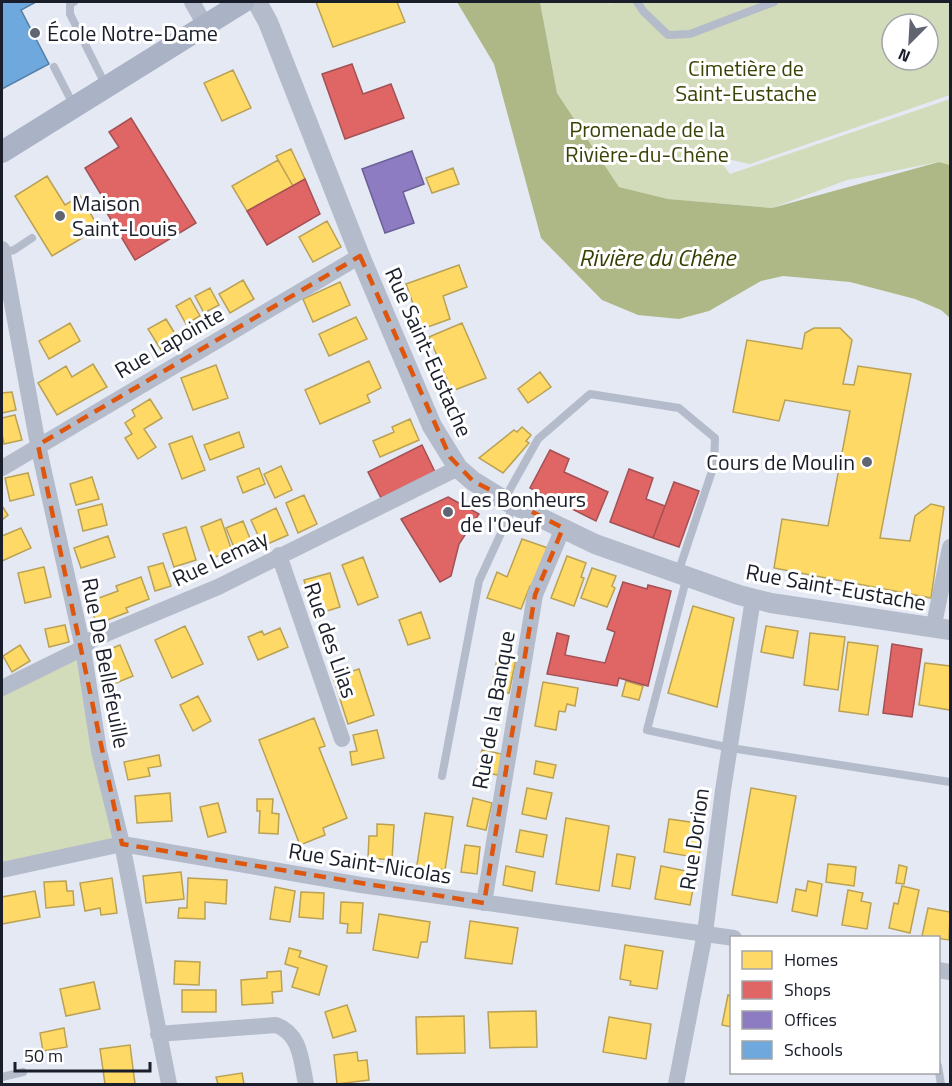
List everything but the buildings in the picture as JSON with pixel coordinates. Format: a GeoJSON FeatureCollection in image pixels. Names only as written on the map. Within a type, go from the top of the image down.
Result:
{"type":"FeatureCollection","features":[{"type":"Feature","properties":{"kind":"main road"},"geometry":{"type":"LineString","coordinates":[[2,152],[243,2]]}},
{"type":"Feature","properties":{"kind":"street"},"geometry":{"type":"LineString","coordinates":[[192,2],[205,25]]}},
{"type":"Feature","properties":{"kind":"street","name":"Rue Saint-Eustache"},"geometry":{"type":"LineString","coordinates":[[257,2],[268,22],[360,256],[429,418],[458,468],[509,502],[596,544],[753,599],[942,629]]}},
{"type":"Feature","properties":{"kind":"street","name":"Rue De Bellefeuille"},"geometry":{"type":"LineString","coordinates":[[2,251],[10,317],[83,648],[99,751],[122,844],[169,1084]]}},
{"type":"Feature","properties":{"kind":"street","name":"Rue Lapointe"},"geometry":{"type":"LineString","coordinates":[[2,468],[360,256]]}},
{"type":"Feature","properties":{"kind":"street","name":"Rue Lemay"},"geometry":{"type":"LineString","coordinates":[[2,688],[83,648],[92,640],[218,587],[458,468]]}},
{"type":"Feature","properties":{"kind":"street","name":"Rue de la Banque"},"geometry":{"type":"LineString","coordinates":[[484,903],[536,595],[563,528]]}},
{"type":"Feature","properties":{"kind":"street"},"geometry":{"type":"LineString","coordinates":[[942,629],[951,547]]}},
{"type":"Feature","properties":{"kind":"street","name":"Rue des Lilas"},"geometry":{"type":"LineString","coordinates":[[279,555],[342,738]]}},
{"type":"Feature","properties":{"kind":"street","name":"Rue Dorion"},"geometry":{"type":"LineString","coordinates":[[676,1084],[705,933],[723,790],[753,599]]}},
{"type":"Feature","properties":{"kind":"street","name":"Rue Saint-Nicolas"},"geometry":{"type":"LineString","coordinates":[[2,870],[122,844],[361,885],[730,937]]}},
{"type":"Feature","properties":{"kind":"street"},"geometry":{"type":"LineString","coordinates":[[158,1034],[276,1025],[287,1029],[298,1045],[306,1084]]}},
{"type":"Feature","properties":{"kind":"lane"},"geometry":{"type":"LineString","coordinates":[[74,2],[70,4],[70,14],[106,86]]}},
{"type":"Feature","properties":{"kind":"lane"},"geometry":{"type":"LineString","coordinates":[[637,2],[668,35],[690,34],[774,2]]}},
{"type":"Feature","properties":{"kind":"lane"},"geometry":{"type":"LineString","coordinates":[[54,67],[74,106]]}},
{"type":"Feature","properties":{"kind":"lane"},"geometry":{"type":"LineString","coordinates":[[2,251],[14,250],[32,238]]}},
{"type":"Feature","properties":{"kind":"lane"},"geometry":{"type":"LineString","coordinates":[[442,776],[479,581],[509,502],[538,439],[590,394],[679,408],[714,438],[714,465],[682,575],[647,730],[731,748],[951,782]]}},
{"type":"Feature","properties":{"kind":"lane"},"geometry":{"type":"LineString","coordinates":[[2,1077],[23,1072]]}},
{"type":"Feature","properties":{"kind":"highlighted area"},"geometry":{"type":"Polygon","coordinates":[[[360,256],[450,457],[473,481],[563,528],[535,595],[484,903],[122,844],[38,445],[360,256]]]}},
{"type":"Feature","properties":{"kind":"green space"},"geometry":{"type":"Polygon","coordinates":[[[540,2],[608,2],[610,5],[610,2],[950,2],[950,95],[750,164],[717,157],[730,174],[950,99],[950,165],[939,162],[847,180],[772,208],[668,199],[619,187],[557,93],[540,2]]]}},
{"type":"Feature","properties":{"kind":"green space"},"geometry":{"type":"Polygon","coordinates":[[[83,648],[122,844],[2,870],[2,688],[83,648]]]}},
{"type":"Feature","properties":{"kind":"water","name":"Rivière du Chêne"},"geometry":{"type":"Polygon","coordinates":[[[457,2],[540,2],[557,93],[619,187],[668,199],[772,208],[939,162],[950,165],[950,318],[941,310],[915,299],[850,282],[783,276],[761,281],[709,311],[679,319],[638,315],[602,300],[541,238],[494,64],[457,2]]]}},
{"type":"Feature","properties":{"kind":"place","name":"École Notre-Dame"},"geometry":{"type":"Point","coordinates":[35,33]}},
{"type":"Feature","properties":{"kind":"place","name":"Maison Saint-Louis"},"geometry":{"type":"Point","coordinates":[60,216]}},
{"type":"Feature","properties":{"kind":"place","name":"Cours de Moulin"},"geometry":{"type":"Point","coordinates":[867,462]}},
{"type":"Feature","properties":{"kind":"place","name":"Les Bonheurs de l'Oeuf"},"geometry":{"type":"Point","coordinates":[448,512]}},
{"type":"Feature","properties":{"kind":"park label","name":"Cimetière de Saint-Eustache"},"geometry":{"type":"Point","coordinates":[746,80]}},
{"type":"Feature","properties":{"kind":"park label","name":"Promenade de la Rivière-du-Chêne"},"geometry":{"type":"Point","coordinates":[647,142]}}]}
